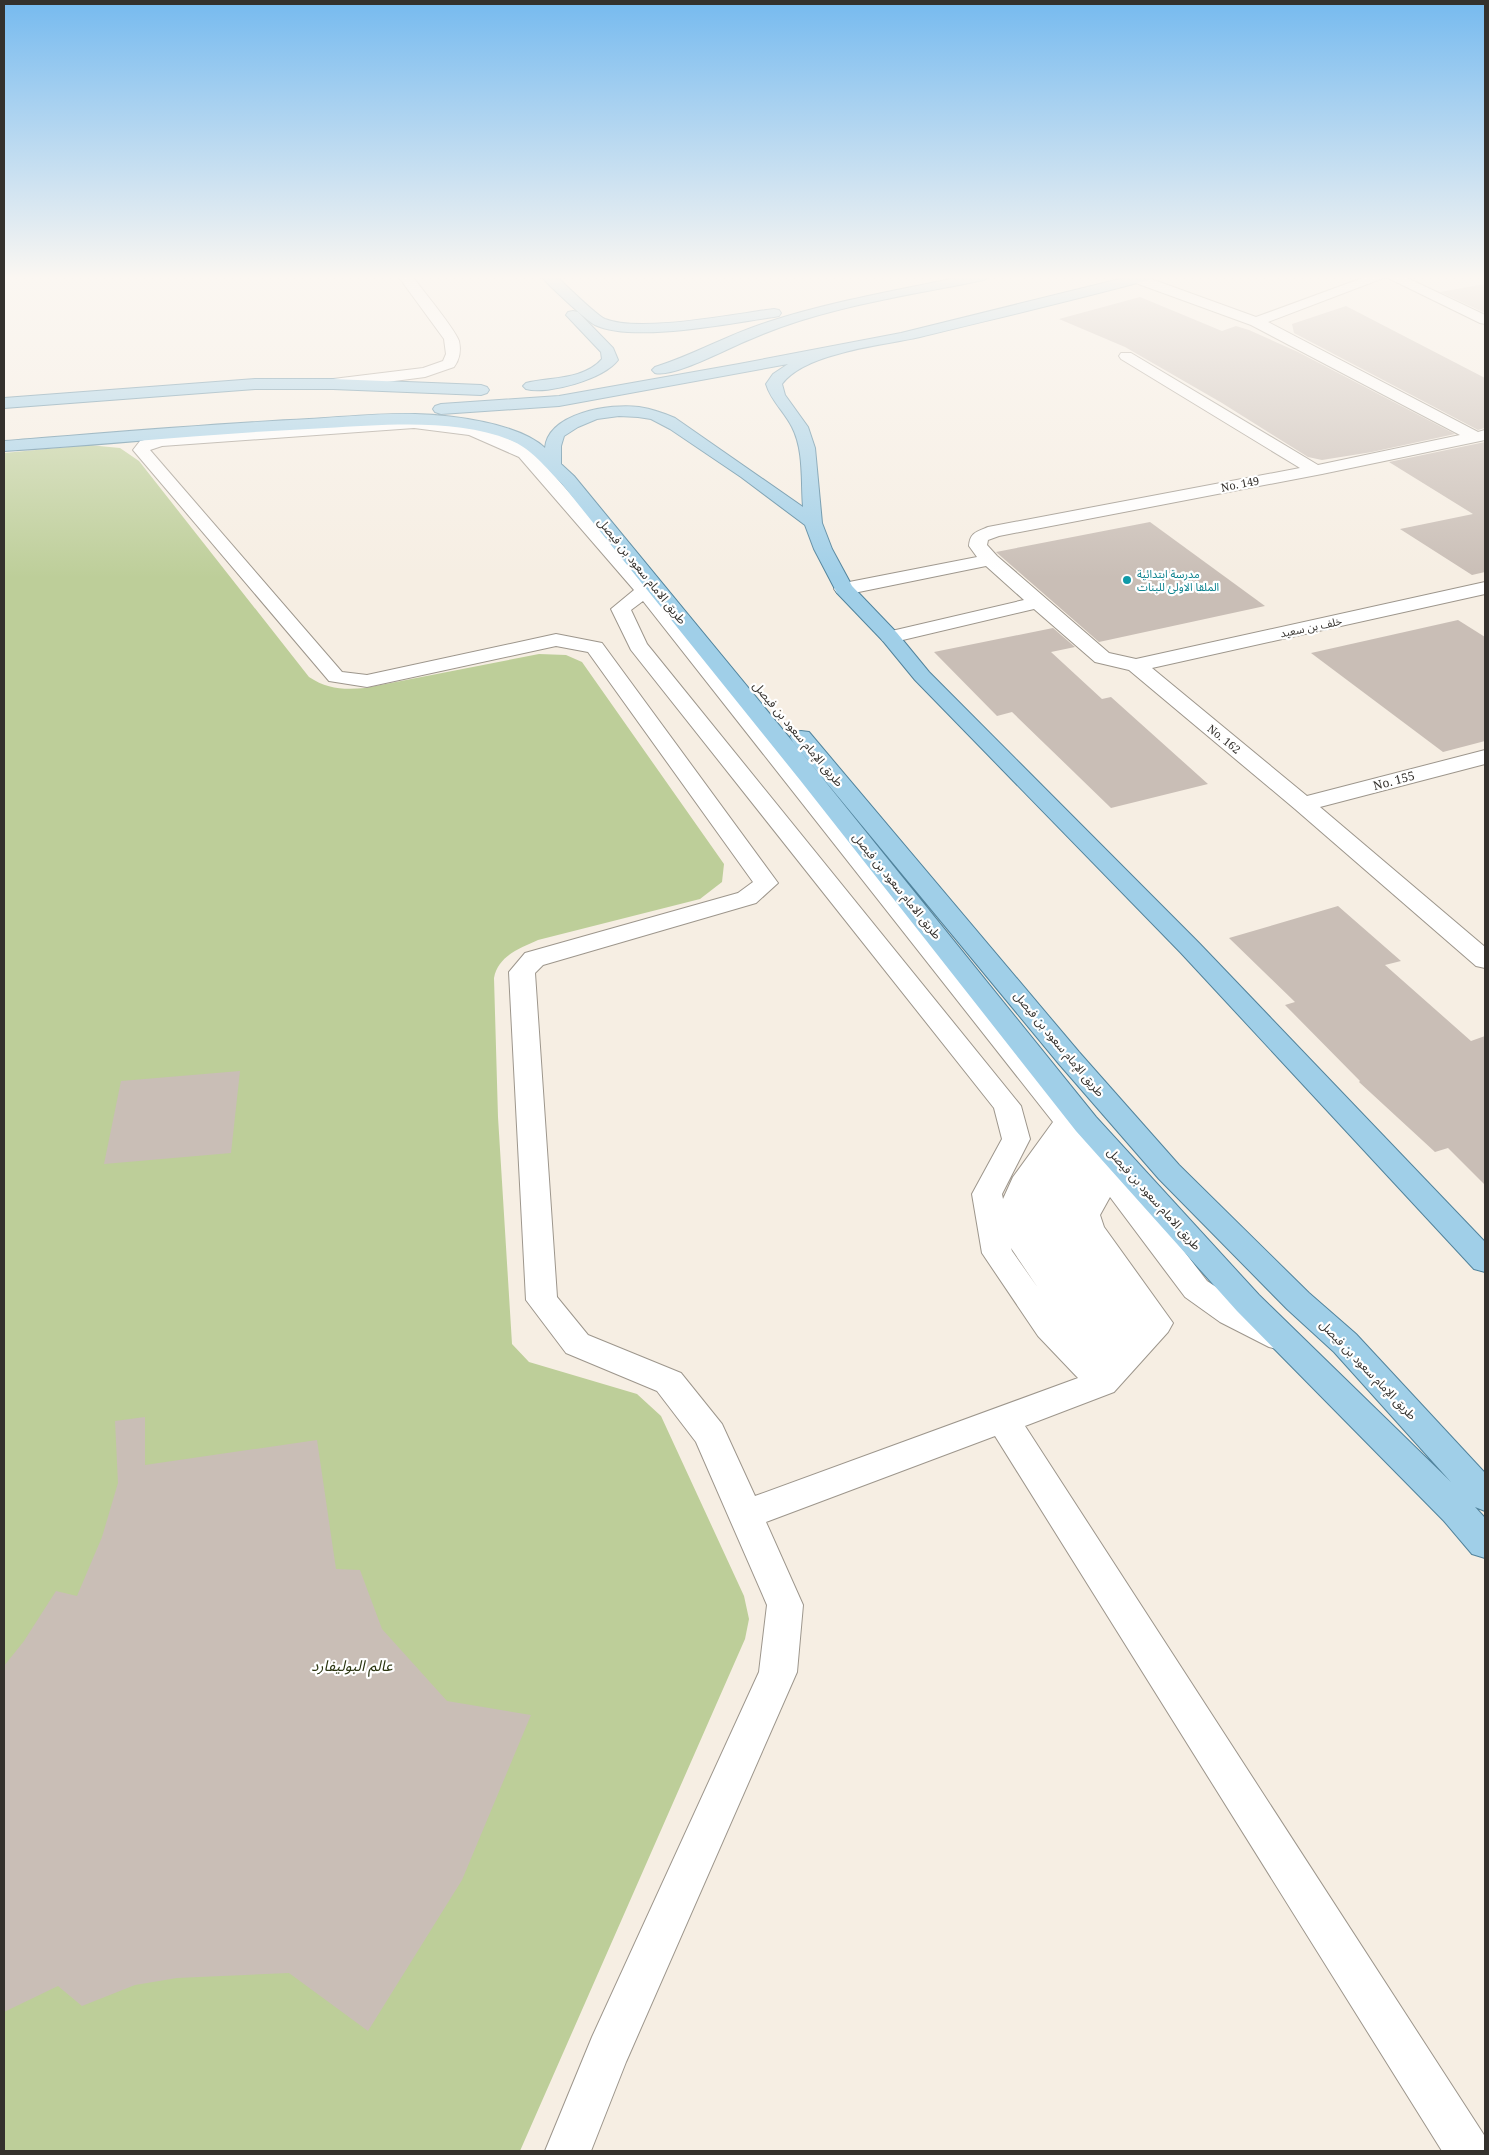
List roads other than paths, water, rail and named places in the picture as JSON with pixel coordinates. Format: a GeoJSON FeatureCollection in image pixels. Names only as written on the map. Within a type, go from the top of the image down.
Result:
{"type":"FeatureCollection","features":[{"type":"Feature","properties":{"kind":"main road"},"geometry":{"type":"LineString","coordinates":[[520,387],[554,383],[582,377]]}},
{"type":"Feature","properties":{"kind":"main road"},"geometry":{"type":"LineString","coordinates":[[4,403],[246,385],[333,384],[445,390],[503,390],[633,377]]}},
{"type":"Feature","properties":{"kind":"main road"},"geometry":{"type":"LineString","coordinates":[[4,446],[559,400],[690,377]]}},
{"type":"Feature","properties":{"kind":"main road"},"geometry":{"type":"LineString","coordinates":[[780,377],[774,384],[778,395],[800,427],[807,448],[813,524],[823,549],[844,589],[890,637],[922,676],[1190,948],[1485,1261]]}},
{"type":"Feature","properties":{"kind":"main road"},"geometry":{"type":"LineString","coordinates":[[553,464],[552,440],[556,434],[568,425],[610,412],[649,414],[667,422],[747,472],[813,524]]}},
{"type":"Feature","properties":{"kind":"main road"},"geometry":{"type":"LineString","coordinates":[[217,428],[387,420],[445,421],[472,425],[515,436],[531,444],[553,464]]}},
{"type":"Feature","properties":{"kind":"main road","name":"طريق الامام سعود بن فيصل"},"geometry":{"type":"LineString","coordinates":[[553,464],[568,480],[646,584]]}},
{"type":"Feature","properties":{"kind":"main road","name":"طريق الإمام سعود بن فيصل"},"geometry":{"type":"LineString","coordinates":[[646,584],[680,602],[729,653],[936,896],[1070,1058],[1169,1172],[1298,1301],[1345,1343],[1485,1496]]}},
{"type":"Feature","properties":{"kind":"main road","name":"طريق الامام سعود بن فيصل"},"geometry":{"type":"LineString","coordinates":[[1011,1041],[1039,1067],[1086,1124],[1248,1303],[1292,1345]]}},
{"type":"Feature","properties":{"kind":"main road"},"geometry":{"type":"LineString","coordinates":[[1292,1345],[1456,1510],[1485,1544]]}},
{"type":"Feature","properties":{"kind":"street"},"geometry":{"type":"LineString","coordinates":[[333,384],[390,377]]}},
{"type":"Feature","properties":{"kind":"street"},"geometry":{"type":"LineString","coordinates":[[1160,377],[1315,470]]}},
{"type":"Feature","properties":{"kind":"street"},"geometry":{"type":"LineString","coordinates":[[1364,377],[1481,436]]}},
{"type":"Feature","properties":{"kind":"street"},"geometry":{"type":"LineString","coordinates":[[568,2151],[608,2053],[778,1672],[785,1605],[710,1434],[669,1382],[577,1344],[542,1300],[522,972],[534,959],[747,898],[766,883],[595,647],[556,640],[367,681],[336,677],[141,450],[146,445],[161,441],[414,424],[472,430],[525,452],[646,584],[1011,1041],[1089,1149],[1196,1289],[1231,1314],[1292,1345]]}},
{"type":"Feature","properties":{"kind":"street","name":"No. 149"},"geometry":{"type":"LineString","coordinates":[[990,560],[978,546],[979,537],[994,530],[1315,470],[1481,436]]}},
{"type":"Feature","properties":{"kind":"street"},"geometry":{"type":"LineString","coordinates":[[844,589],[990,560],[1102,658],[1136,665]]}},
{"type":"Feature","properties":{"kind":"street"},"geometry":{"type":"LineString","coordinates":[[646,584],[621,609],[638,646],[1007,1106],[1016,1139],[987,1194],[997,1253],[1049,1327],[1102,1383]]}},
{"type":"Feature","properties":{"kind":"street","name":"خلف بن سعيد"},"geometry":{"type":"LineString","coordinates":[[1136,665],[1485,588]]}},
{"type":"Feature","properties":{"kind":"street"},"geometry":{"type":"LineString","coordinates":[[890,637],[1038,602]]}},
{"type":"Feature","properties":{"kind":"street","name":"No. 162"},"geometry":{"type":"LineString","coordinates":[[1136,665],[1162,689],[1303,804],[1485,960]]}},
{"type":"Feature","properties":{"kind":"street","name":"No. 155"},"geometry":{"type":"LineString","coordinates":[[1303,804],[1485,757]]}},
{"type":"Feature","properties":{"kind":"street"},"geometry":{"type":"LineString","coordinates":[[745,1515],[1102,1383],[1158,1323],[1090,1230],[1085,1215],[1089,1149]]}},
{"type":"Feature","properties":{"kind":"street"},"geometry":{"type":"LineString","coordinates":[[1089,1149],[1040,1193],[1038,1214],[1043,1235],[1103,1322],[1102,1383]]}},
{"type":"Feature","properties":{"kind":"street"},"geometry":{"type":"LineString","coordinates":[[1003,1420],[1468,2151]]}},
{"type":"Feature","properties":{"kind":"place","name":"مدرسة ابتدائية الملقا الاولئ للبنات"},"geometry":{"type":"Point","coordinates":[1127,580]}},
{"type":"Feature","properties":{"kind":"park label","name":"عالم البوليفارد"},"geometry":{"type":"Point","coordinates":[352,1666]}}]}
